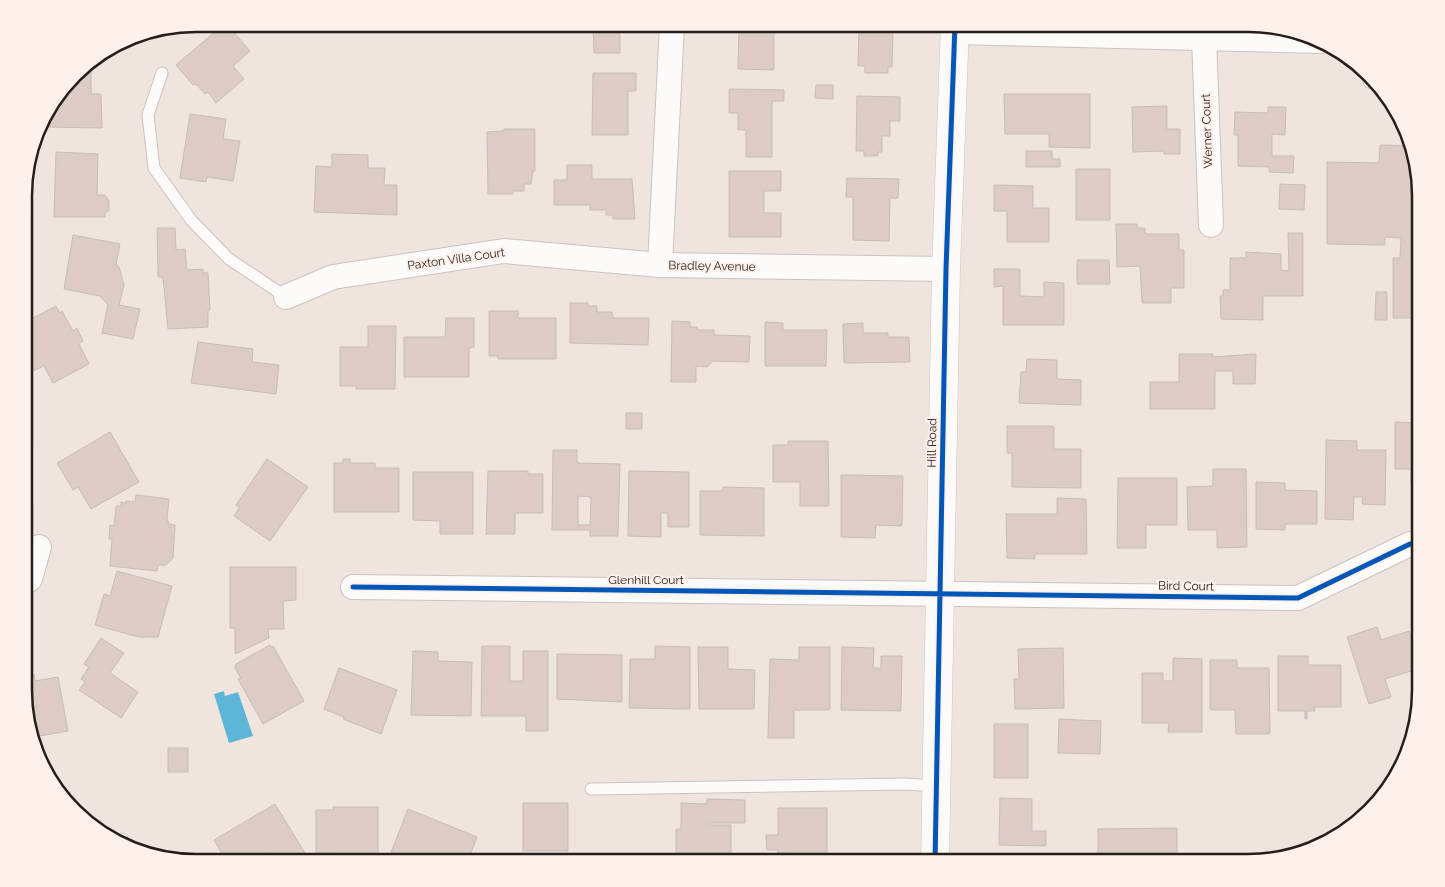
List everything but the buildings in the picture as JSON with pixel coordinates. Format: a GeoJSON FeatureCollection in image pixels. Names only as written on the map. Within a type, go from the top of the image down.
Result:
{"type":"FeatureCollection","features":[{"type":"Feature","properties":{"kind":"street","name":"Bradley Avenue"},"geometry":{"type":"LineString","coordinates":[[672,32],[660,266],[946,269]]}},
{"type":"Feature","properties":{"kind":"street","name":"Hill Road"},"geometry":{"type":"LineString","coordinates":[[935,854],[946,269],[955,32]]}},
{"type":"Feature","properties":{"kind":"street"},"geometry":{"type":"LineString","coordinates":[[1066,32],[1204,37],[1261,33]]}},
{"type":"Feature","properties":{"kind":"street","name":"Werner Court"},"geometry":{"type":"LineString","coordinates":[[1204,37],[1211,225]]}},
{"type":"Feature","properties":{"kind":"street","name":"Paxton Villa Court"},"geometry":{"type":"LineString","coordinates":[[286,297],[333,278],[504,251],[660,266]]}},
{"type":"Feature","properties":{"kind":"street","name":"Bird Court"},"geometry":{"type":"LineString","coordinates":[[939,592],[1298,598],[1412,544]]}},
{"type":"Feature","properties":{"kind":"street"},"geometry":{"type":"LineString","coordinates":[[32,571],[39,547]]}},
{"type":"Feature","properties":{"kind":"street","name":"Glenhill Court"},"geometry":{"type":"LineString","coordinates":[[353,587],[939,592]]}},
{"type":"Feature","properties":{"kind":"lane"},"geometry":{"type":"LineString","coordinates":[[162,73],[148,115],[154,168],[191,220],[228,259],[286,297]]}},
{"type":"Feature","properties":{"kind":"lane"},"geometry":{"type":"LineString","coordinates":[[591,789],[905,784],[936,786]]}},
{"type":"Feature","properties":{"kind":"water"},"geometry":{"type":"Polygon","coordinates":[[[224,691],[225,696],[238,692],[253,736],[229,743],[214,694],[224,691]]]}},
{"type":"Feature","properties":{"kind":"cycle path"},"geometry":{"type":"LineString","coordinates":[[935,854],[946,269],[955,32]]}},
{"type":"Feature","properties":{"kind":"cycle path"},"geometry":{"type":"LineString","coordinates":[[353,587],[1298,598],[1412,544]]}}]}
